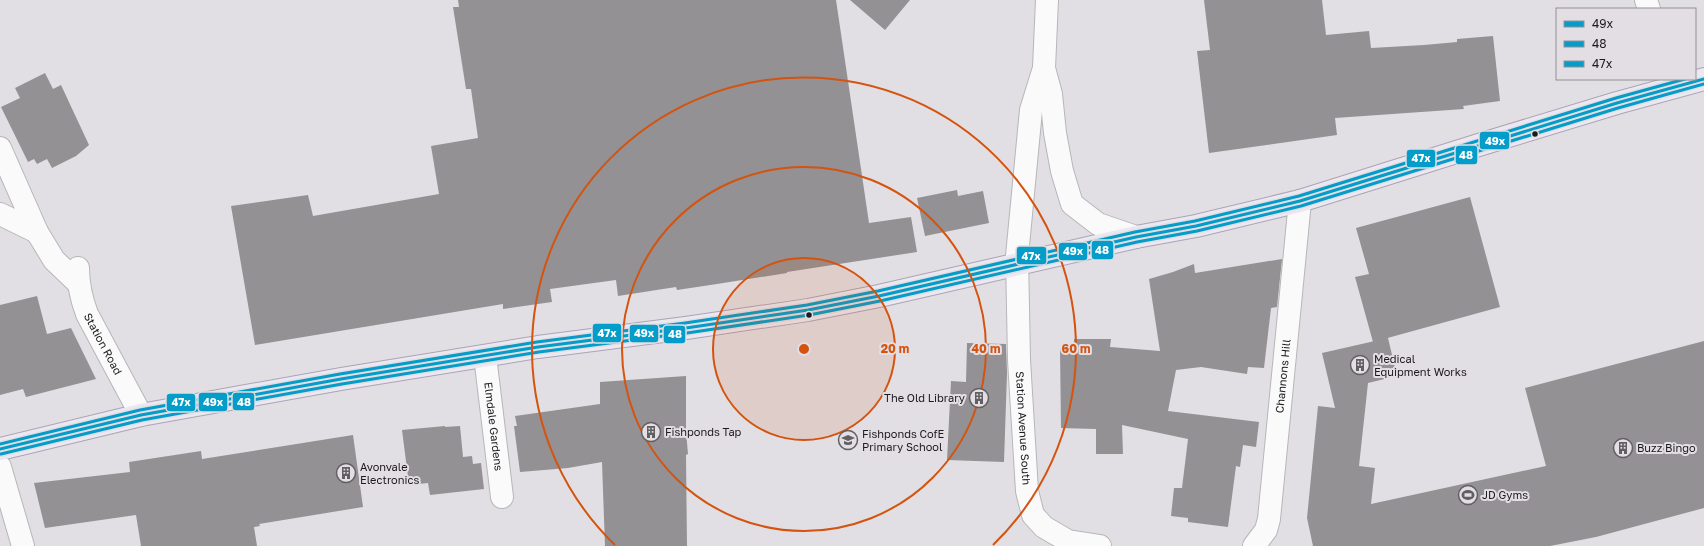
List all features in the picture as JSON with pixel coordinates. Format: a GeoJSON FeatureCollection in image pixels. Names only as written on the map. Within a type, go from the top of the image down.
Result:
{"type":"FeatureCollection","features":[{"type":"Feature","properties":{"kind":"main road"},"geometry":{"type":"LineString","coordinates":[[0,449],[141,415],[341,378],[538,347],[686,328],[830,306],[879,296],[1136,237],[1196,226],[1300,201],[1672,83],[1704,79]]}},
{"type":"Feature","properties":{"kind":"street"},"geometry":{"type":"LineString","coordinates":[[1047,0],[1044,68],[1051,94],[1055,133],[1062,171],[1072,204],[1098,224],[1136,237]]}},
{"type":"Feature","properties":{"kind":"street","name":"Station Avenue South"},"geometry":{"type":"LineString","coordinates":[[1044,68],[1031,110],[1017,265],[1020,368],[1027,491],[1031,510],[1039,522],[1059,537],[1076,542],[1100,546]]}},
{"type":"Feature","properties":{"kind":"street"},"geometry":{"type":"LineString","coordinates":[[0,148],[37,232]]}},
{"type":"Feature","properties":{"kind":"street","name":"Channons Hill"},"geometry":{"type":"LineString","coordinates":[[1254,546],[1266,530],[1269,519],[1300,201]]}},
{"type":"Feature","properties":{"kind":"street"},"geometry":{"type":"LineString","coordinates":[[0,214],[37,232]]}},
{"type":"Feature","properties":{"kind":"street","name":"Station Road"},"geometry":{"type":"LineString","coordinates":[[37,232],[54,260],[78,275],[80,297],[86,314],[141,415]]}},
{"type":"Feature","properties":{"kind":"street","name":"Elmdale Gardens"},"geometry":{"type":"LineString","coordinates":[[485,356],[502,497]]}},
{"type":"Feature","properties":{"kind":"street"},"geometry":{"type":"LineString","coordinates":[[0,467],[23,546]]}},
{"type":"Feature","properties":{"kind":"building"},"geometry":{"type":"Polygon","coordinates":[[[458,0],[836,0],[869,223],[911,217],[917,252],[677,290],[676,287],[618,296],[616,280],[550,289],[552,302],[503,309],[503,304],[255,345],[231,206],[308,195],[313,216],[439,194],[431,146],[478,138],[471,89],[466,89],[453,7],[459,7],[458,0]]]}},
{"type":"Feature","properties":{"kind":"building"},"geometry":{"type":"Polygon","coordinates":[[[850,0],[910,0],[885,30],[850,0]]]}},
{"type":"Feature","properties":{"kind":"building"},"geometry":{"type":"Polygon","coordinates":[[[1204,0],[1322,0],[1326,35],[1369,31],[1371,48],[1457,42],[1457,39],[1493,36],[1500,101],[1463,106],[1464,109],[1335,118],[1337,135],[1209,153],[1197,51],[1210,50],[1204,0]]]}},
{"type":"Feature","properties":{"kind":"building"},"geometry":{"type":"Polygon","coordinates":[[[45,73],[53,89],[61,85],[89,145],[76,156],[52,168],[47,159],[37,164],[34,159],[28,162],[1,107],[20,98],[15,88],[45,73]]]}},
{"type":"Feature","properties":{"kind":"building"},"geometry":{"type":"Polygon","coordinates":[[[957,190],[958,196],[983,191],[989,223],[925,236],[917,198],[957,190]]]}},
{"type":"Feature","properties":{"kind":"building"},"geometry":{"type":"Polygon","coordinates":[[[1470,197],[1500,307],[1373,342],[1355,277],[1369,274],[1356,228],[1470,197]]]}},
{"type":"Feature","properties":{"kind":"building"},"geometry":{"type":"Polygon","coordinates":[[[1282,259],[1277,307],[1271,308],[1264,368],[1248,367],[1247,374],[1201,367],[1176,370],[1168,411],[1259,422],[1256,447],[1243,445],[1240,467],[1236,466],[1228,527],[1188,522],[1188,518],[1171,516],[1174,488],[1182,488],[1188,439],[1122,425],[1123,454],[1096,454],[1096,429],[1061,428],[1060,348],[1074,349],[1074,339],[1111,339],[1110,347],[1160,351],[1149,279],[1194,264],[1195,273],[1282,259]]]}},
{"type":"Feature","properties":{"kind":"building"},"geometry":{"type":"Polygon","coordinates":[[[37,296],[47,334],[71,328],[96,379],[26,397],[23,389],[0,395],[0,305],[37,296]]]}},
{"type":"Feature","properties":{"kind":"building"},"geometry":{"type":"Polygon","coordinates":[[[1388,338],[1397,376],[1368,383],[1359,466],[1375,468],[1371,504],[1546,466],[1525,388],[1704,341],[1704,508],[1596,537],[1550,546],[1313,546],[1307,518],[1318,406],[1335,408],[1322,353],[1388,338]]]}},
{"type":"Feature","properties":{"kind":"building","name":"The Old Library"},"geometry":{"type":"Polygon","coordinates":[[[967,343],[1006,344],[1007,373],[1004,462],[947,460],[951,381],[966,382],[967,343]]]}},
{"type":"Feature","properties":{"kind":"building","name":"Fishponds Tap"},"geometry":{"type":"Polygon","coordinates":[[[686,376],[686,431],[688,454],[686,455],[687,546],[605,546],[602,462],[568,468],[520,472],[514,426],[517,426],[515,416],[600,404],[600,382],[686,376]]]}},
{"type":"Feature","properties":{"kind":"building"},"geometry":{"type":"Polygon","coordinates":[[[460,426],[463,457],[472,456],[473,464],[481,463],[484,489],[430,495],[428,483],[409,485],[402,430],[460,426]]]}},
{"type":"Feature","properties":{"kind":"building"},"geometry":{"type":"Polygon","coordinates":[[[353,435],[363,507],[259,524],[260,526],[254,527],[257,546],[141,546],[136,515],[45,528],[34,483],[130,472],[129,462],[201,451],[202,459],[353,435]]]}},
{"type":"Feature","properties":{"kind":"transit line","name":"49x"},"geometry":{"type":"LineString","coordinates":[[0,449],[141,415],[341,379],[538,347],[686,328],[808,310],[879,296],[1136,237],[1196,226],[1300,201],[1617,103],[1704,79]]}},
{"type":"Feature","properties":{"kind":"transit line","name":"47x"},"geometry":{"type":"LineString","coordinates":[[0,444],[140,410],[340,374],[537,342],[685,323],[807,305],[878,291],[1135,232],[1195,221],[1299,196],[1616,98],[1681,80]]}},
{"type":"Feature","properties":{"kind":"transit line","name":"48"},"geometry":{"type":"LineString","coordinates":[[1,454],[142,420],[342,384],[539,352],[687,333],[809,315],[880,301],[1137,242],[1197,231],[1301,206],[1618,108],[1704,84]]}},
{"type":"Feature","properties":{"kind":"place","name":"Medical Equipment Works"},"geometry":{"type":"Point","coordinates":[1360,365]}},
{"type":"Feature","properties":{"kind":"place","name":"The Old Library"},"geometry":{"type":"Point","coordinates":[979,398]}},
{"type":"Feature","properties":{"kind":"place","name":"Fishponds Tap"},"geometry":{"type":"Point","coordinates":[651,432]}},
{"type":"Feature","properties":{"kind":"place","name":"Fishponds CofE Primary School"},"geometry":{"type":"Point","coordinates":[848,440]}},
{"type":"Feature","properties":{"kind":"place","name":"Buzz Bingo"},"geometry":{"type":"Point","coordinates":[1623,448]}},
{"type":"Feature","properties":{"kind":"place","name":"Avonvale Electronics"},"geometry":{"type":"Point","coordinates":[346,473]}},
{"type":"Feature","properties":{"kind":"place","name":"JD Gyms"},"geometry":{"type":"Point","coordinates":[1468,495]}}]}
